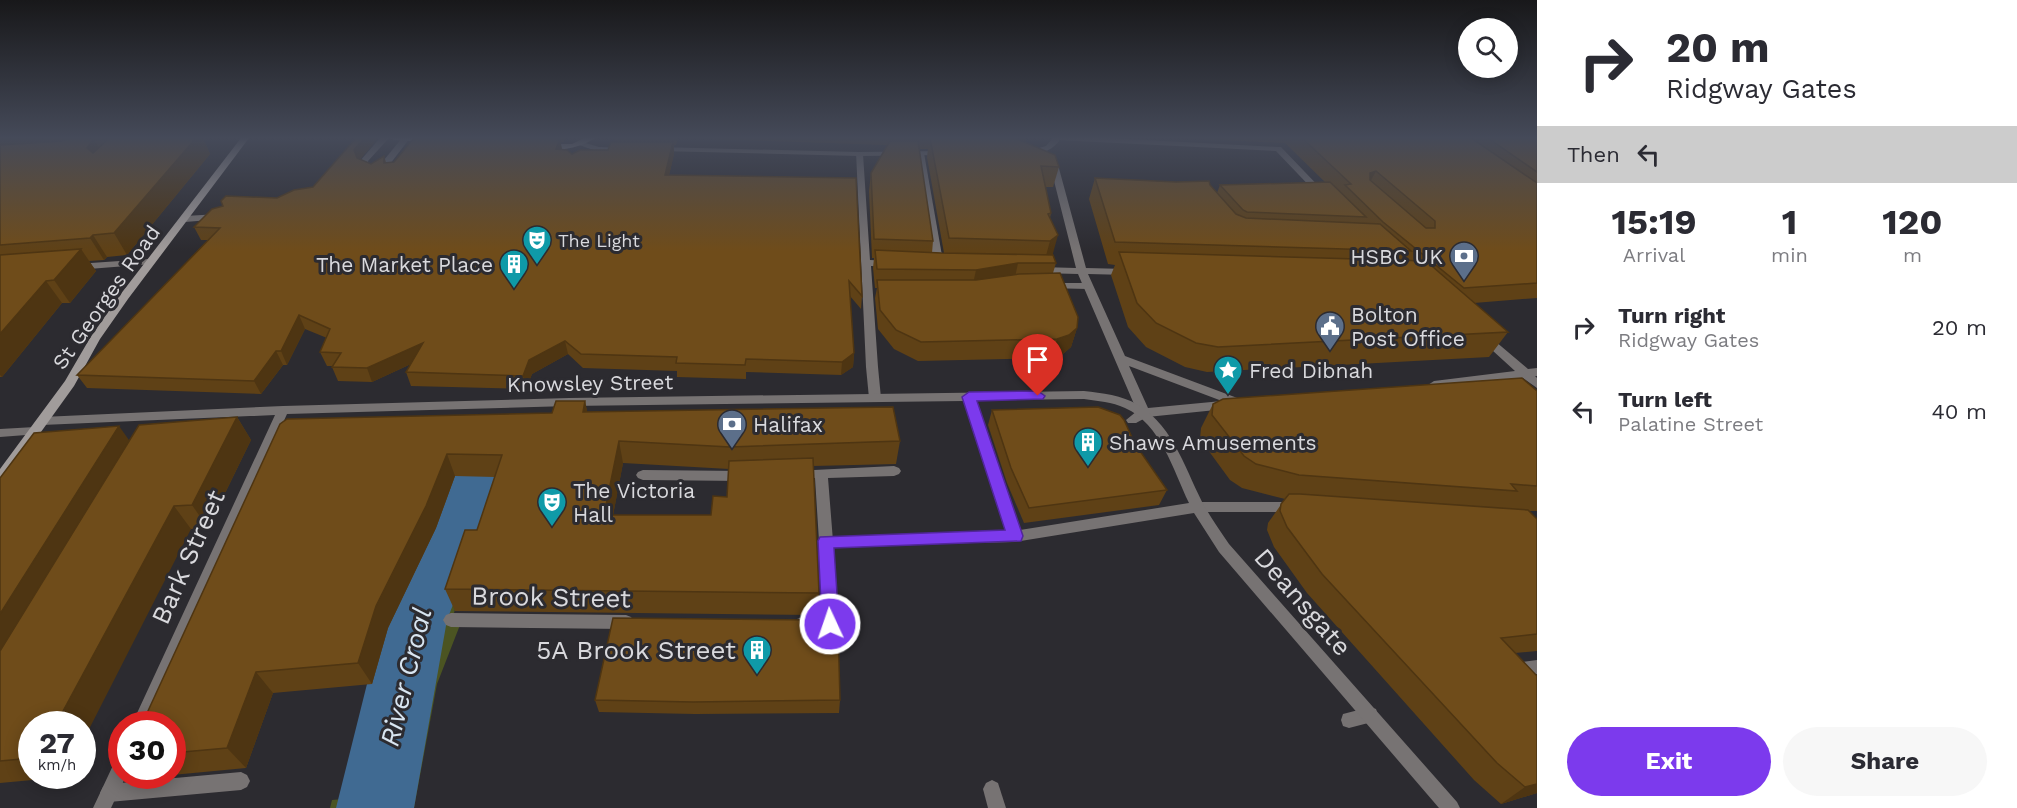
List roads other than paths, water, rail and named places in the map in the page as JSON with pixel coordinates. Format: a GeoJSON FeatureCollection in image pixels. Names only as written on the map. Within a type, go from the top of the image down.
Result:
{"type":"FeatureCollection","features":[{"type":"Feature","properties":{"kind":"main road","name":"St Georges Road"},"geometry":{"type":"LineString","coordinates":[[0,479],[70,383],[95,338],[149,262],[217,176]]}},
{"type":"Feature","properties":{"kind":"street"},"geometry":{"type":"LineString","coordinates":[[860,176],[866,263],[873,293],[872,367],[875,398]]}},
{"type":"Feature","properties":{"kind":"street"},"geometry":{"type":"LineString","coordinates":[[924,176],[939,267]]}},
{"type":"Feature","properties":{"kind":"street","name":"Deansgate"},"geometry":{"type":"LineString","coordinates":[[1057,176],[1082,271],[1119,358],[1137,414],[1163,433],[1197,507],[1224,548],[1451,808]]}},
{"type":"Feature","properties":{"kind":"street"},"geometry":{"type":"LineString","coordinates":[[1304,176],[1328,200]]}},
{"type":"Feature","properties":{"kind":"street"},"geometry":{"type":"LineString","coordinates":[[185,219],[223,217]]}},
{"type":"Feature","properties":{"kind":"street"},"geometry":{"type":"LineString","coordinates":[[69,268],[149,262]]}},
{"type":"Feature","properties":{"kind":"street"},"geometry":{"type":"LineString","coordinates":[[866,263],[896,265]]}},
{"type":"Feature","properties":{"kind":"street"},"geometry":{"type":"LineString","coordinates":[[1026,269],[1139,272]]}},
{"type":"Feature","properties":{"kind":"street"},"geometry":{"type":"LineString","coordinates":[[1038,286],[1088,286]]}},
{"type":"Feature","properties":{"kind":"street"},"geometry":{"type":"LineString","coordinates":[[1474,328],[1531,373],[1537,384]]}},
{"type":"Feature","properties":{"kind":"street"},"geometry":{"type":"LineString","coordinates":[[1119,358],[1246,403],[1137,414]]}},
{"type":"Feature","properties":{"kind":"street"},"geometry":{"type":"LineString","coordinates":[[1426,385],[1531,373]]}},
{"type":"Feature","properties":{"kind":"street","name":"Knowsley Street"},"geometry":{"type":"LineString","coordinates":[[0,433],[38,426],[162,421],[283,410],[569,402],[1084,395],[1112,398],[1137,414]]}},
{"type":"Feature","properties":{"kind":"street"},"geometry":{"type":"LineString","coordinates":[[969,397],[1015,536]]}},
{"type":"Feature","properties":{"kind":"street","name":"Bark Street"},"geometry":{"type":"LineString","coordinates":[[146,711],[283,410]]}},
{"type":"Feature","properties":{"kind":"street"},"geometry":{"type":"LineString","coordinates":[[786,475],[894,471]]}},
{"type":"Feature","properties":{"kind":"street"},"geometry":{"type":"LineString","coordinates":[[783,624],[830,624],[821,473]]}},
{"type":"Feature","properties":{"kind":"street"},"geometry":{"type":"LineString","coordinates":[[643,475],[762,476]]}},
{"type":"Feature","properties":{"kind":"street"},"geometry":{"type":"LineString","coordinates":[[826,541],[1015,536],[1197,507],[1310,508]]}},
{"type":"Feature","properties":{"kind":"street","name":"Brook Street"},"geometry":{"type":"LineString","coordinates":[[451,620],[640,622]]}},
{"type":"Feature","properties":{"kind":"street"},"geometry":{"type":"LineString","coordinates":[[1524,685],[1512,670],[1537,667]]}},
{"type":"Feature","properties":{"kind":"street"},"geometry":{"type":"LineString","coordinates":[[1349,720],[1370,716]]}},
{"type":"Feature","properties":{"kind":"street"},"geometry":{"type":"LineString","coordinates":[[106,800],[241,782]]}},
{"type":"Feature","properties":{"kind":"street"},"geometry":{"type":"LineString","coordinates":[[992,789],[997,808]]}},
{"type":"Feature","properties":{"kind":"waterway","name":"River Croal"},"geometry":{"type":"LineString","coordinates":[[375,808],[415,620],[473,482]]}},
{"type":"Feature","properties":{"kind":"place","name":"The Light"},"geometry":{"type":"Point","coordinates":[537,266]}},
{"type":"Feature","properties":{"kind":"place","name":"HSBC UK"},"geometry":{"type":"Point","coordinates":[1464,282]}},
{"type":"Feature","properties":{"kind":"place","name":"The Market Place"},"geometry":{"type":"Point","coordinates":[514,290]}},
{"type":"Feature","properties":{"kind":"place","name":"Bolton Post Office"},"geometry":{"type":"Point","coordinates":[1330,352]}},
{"type":"Feature","properties":{"kind":"place","name":"Fred Dibnah"},"geometry":{"type":"Point","coordinates":[1228,396]}},
{"type":"Feature","properties":{"kind":"place","name":"Halifax"},"geometry":{"type":"Point","coordinates":[732,450]}},
{"type":"Feature","properties":{"kind":"place","name":"Shaws Amusements"},"geometry":{"type":"Point","coordinates":[1088,468]}},
{"type":"Feature","properties":{"kind":"place","name":"The Victoria Hall"},"geometry":{"type":"Point","coordinates":[552,528]}},
{"type":"Feature","properties":{"kind":"place","name":"5A Brook Street"},"geometry":{"type":"Point","coordinates":[757,676]}}]}
